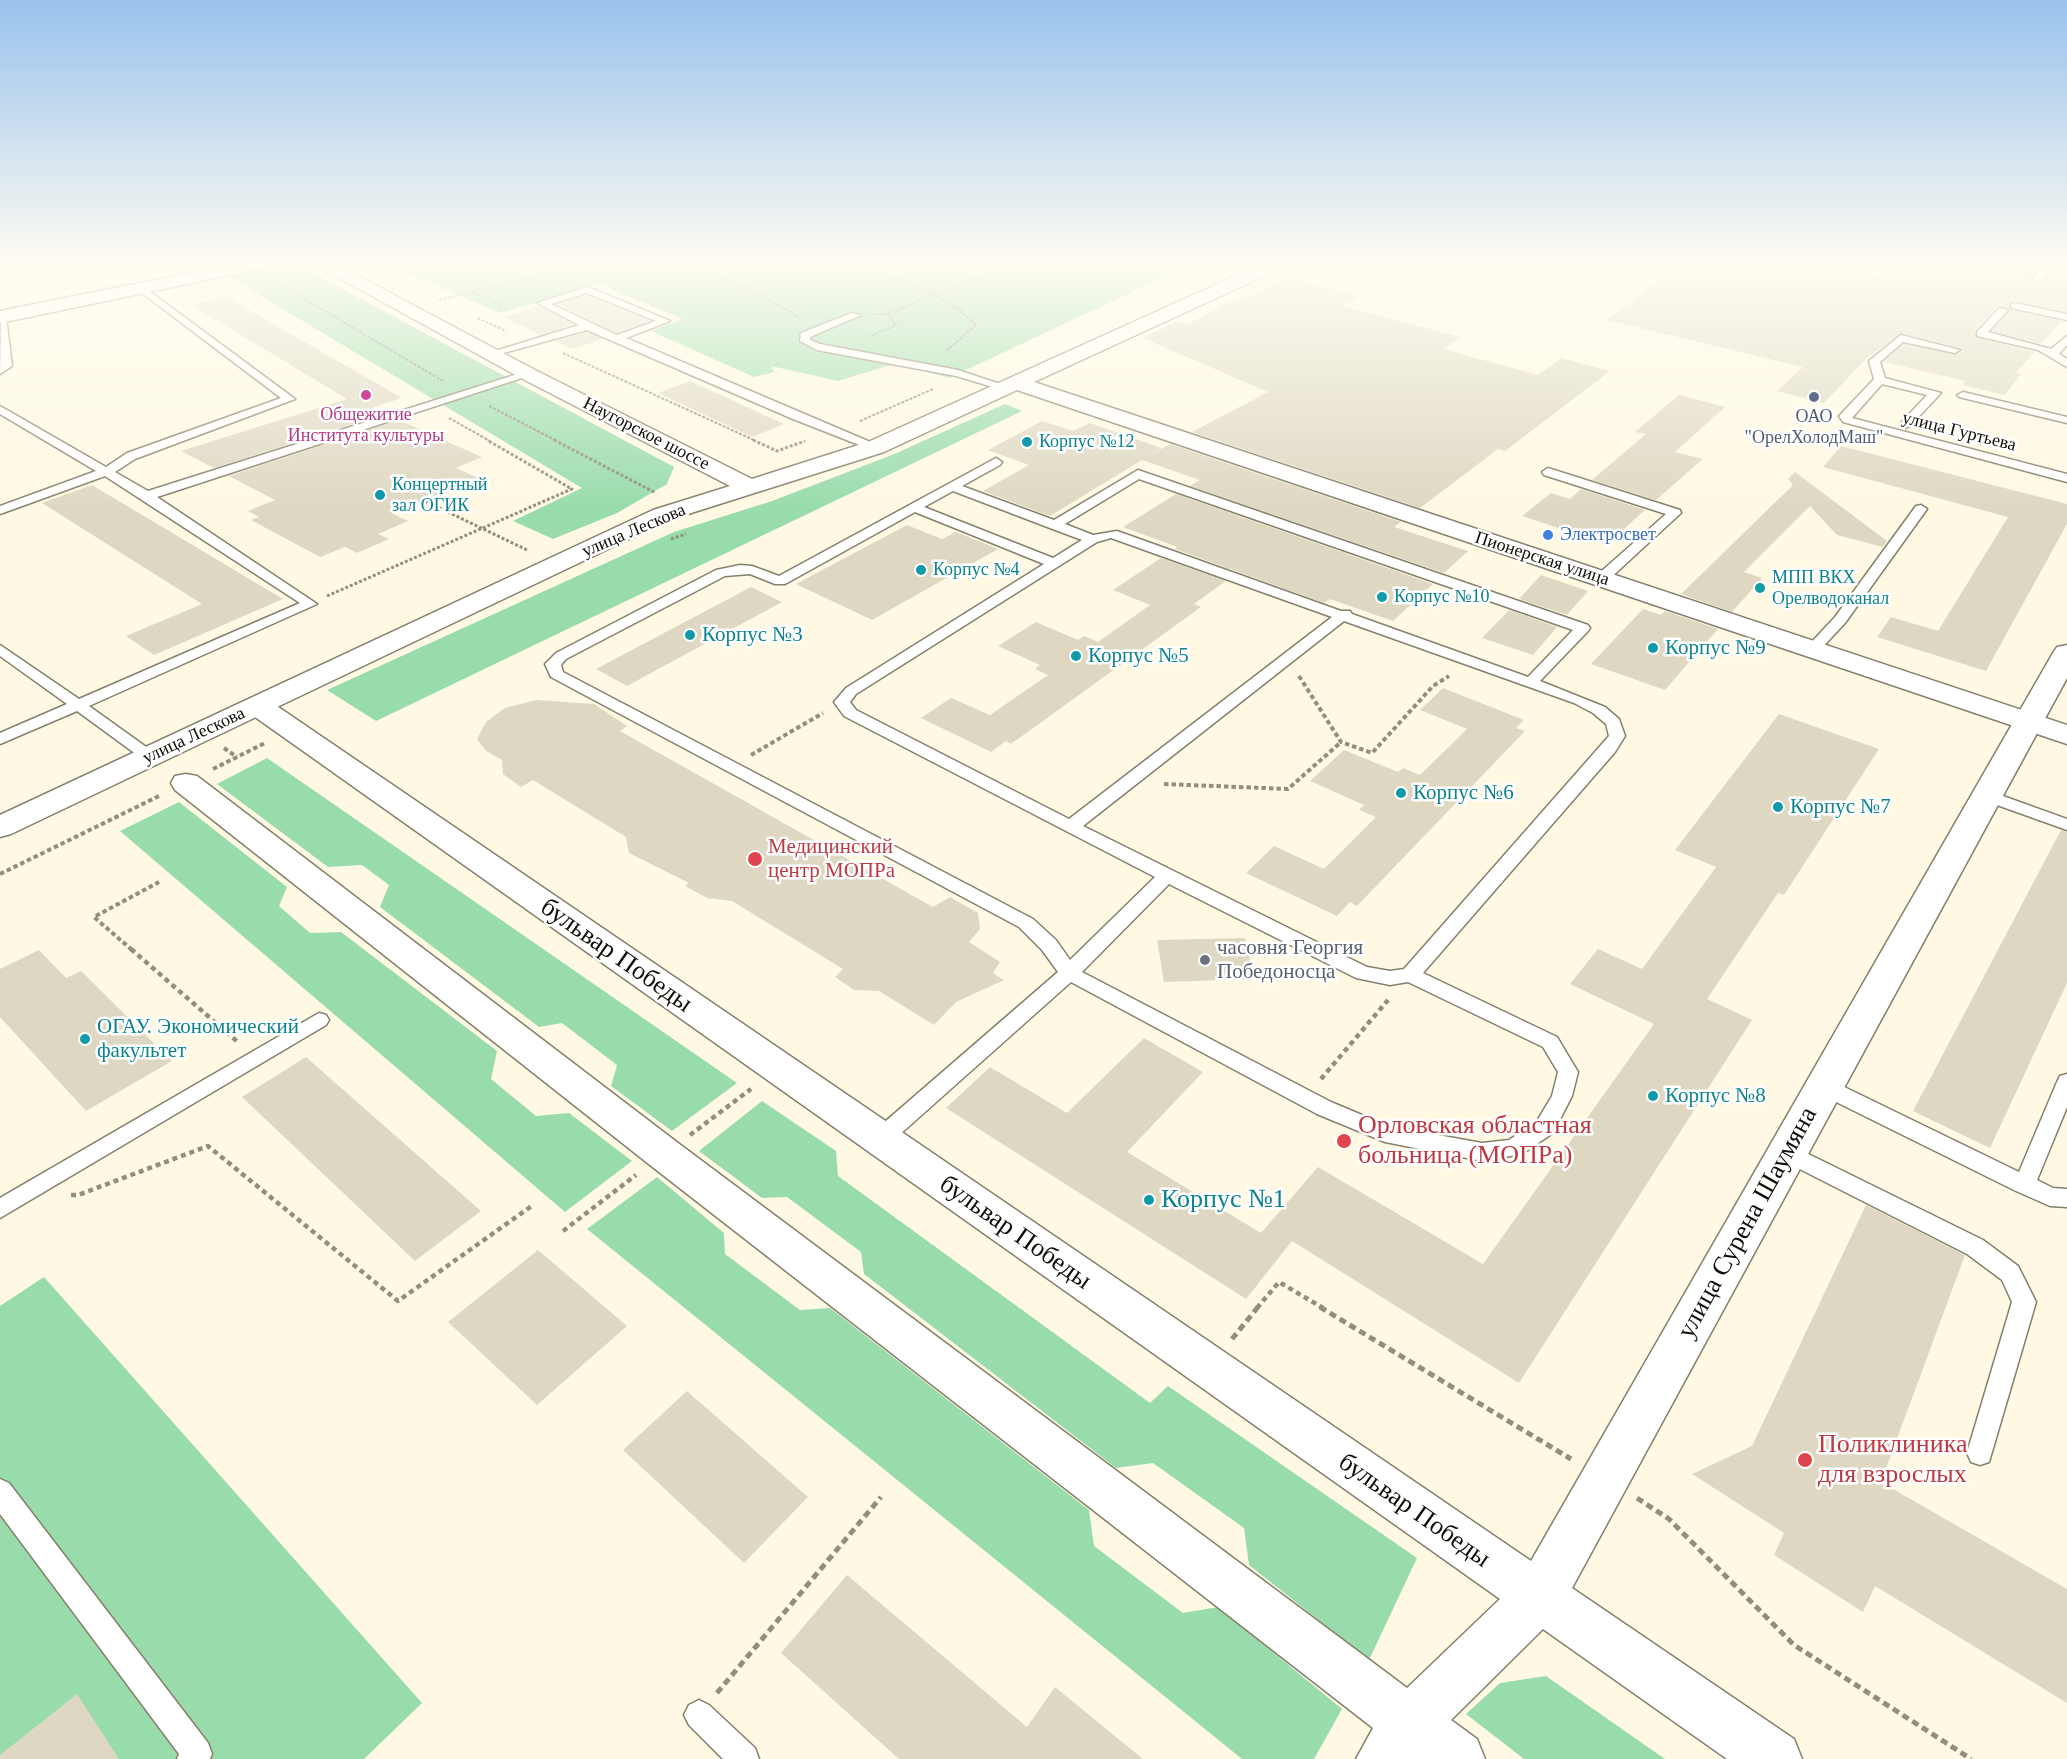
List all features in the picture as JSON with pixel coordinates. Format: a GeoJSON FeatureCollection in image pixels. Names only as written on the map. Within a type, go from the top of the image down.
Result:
{"type":"FeatureCollection","features":[{"type":"Feature","properties":{"kind":"street","name":"Наугорское шоссе"},"geometry":{"type":"LineString","coordinates":[[472,344],[751,487]]}},
{"type":"Feature","properties":{"kind":"street","name":"улица Лескова"},"geometry":{"type":"LineString","coordinates":[[0,827],[662,515],[876,447],[1102,344]]}},
{"type":"Feature","properties":{"kind":"street","name":"Пионерская улица"},"geometry":{"type":"LineString","coordinates":[[1011,386],[1601,579],[2067,735]]}},
{"type":"Feature","properties":{"kind":"street","name":"улица Сурена Шаумяна"},"geometry":{"type":"LineString","coordinates":[[1397,1741],[1539,1597],[2067,653]]}},
{"type":"Feature","properties":{"kind":"street","name":"бульвар Победы"},"geometry":{"type":"LineString","coordinates":[[258,706],[1774,1759]]}},
{"type":"Feature","properties":{"kind":"street"},"geometry":{"type":"LineString","coordinates":[[186,783],[664,1154],[1397,1741],[1457,1759]]}},
{"type":"Feature","properties":{"kind":"lane"},"geometry":{"type":"LineString","coordinates":[[0,371],[7,366],[4,344]]}},
{"type":"Feature","properties":{"kind":"lane"},"geometry":{"type":"LineString","coordinates":[[0,510],[106,472],[131,456],[289,399],[216,344]]}},
{"type":"Feature","properties":{"kind":"lane"},"geometry":{"type":"LineString","coordinates":[[492,355],[528,344]]}},
{"type":"Feature","properties":{"kind":"lane"},"geometry":{"type":"LineString","coordinates":[[631,344],[797,417],[876,447]]}},
{"type":"Feature","properties":{"kind":"lane"},"geometry":{"type":"LineString","coordinates":[[811,344],[1011,386]]}},
{"type":"Feature","properties":{"kind":"lane"},"geometry":{"type":"LineString","coordinates":[[1893,344],[1874,361],[1880,380],[1935,393],[1906,424]]}},
{"type":"Feature","properties":{"kind":"lane"},"geometry":{"type":"LineString","coordinates":[[1928,344],[1955,350]]}},
{"type":"Feature","properties":{"kind":"lane"},"geometry":{"type":"LineString","coordinates":[[2025,344],[2042,348],[2067,364]]}},
{"type":"Feature","properties":{"kind":"lane"},"geometry":{"type":"LineString","coordinates":[[2053,354],[2062,344]]}},
{"type":"Feature","properties":{"kind":"lane"},"geometry":{"type":"LineString","coordinates":[[147,496],[528,374]]}},
{"type":"Feature","properties":{"kind":"lane","name":"улица Гуртьева"},"geometry":{"type":"LineString","coordinates":[[1880,380],[1845,416],[1852,424],[2067,478]]}},
{"type":"Feature","properties":{"kind":"lane"},"geometry":{"type":"LineString","coordinates":[[1963,395],[2067,420]]}},
{"type":"Feature","properties":{"kind":"lane"},"geometry":{"type":"LineString","coordinates":[[0,409],[147,496],[310,604]]}},
{"type":"Feature","properties":{"kind":"lane"},"geometry":{"type":"LineString","coordinates":[[996,462],[780,581],[752,570],[740,569],[721,573],[561,656],[553,664],[556,674],[1026,923],[1049,945],[1069,973],[1304,1097],[1385,1134],[1482,1152],[1514,1148],[1545,1127],[1563,1095],[1568,1072],[1550,1042],[1410,975],[1390,978],[1363,973],[1070,827],[850,713],[842,702],[851,691],[1092,539],[1112,534],[1473,661],[1599,710],[1613,722],[1617,736],[1609,749],[1410,975]]}},
{"type":"Feature","properties":{"kind":"lane"},"geometry":{"type":"LineString","coordinates":[[1548,472],[1675,513],[1601,579]]}},
{"type":"Feature","properties":{"kind":"lane"},"geometry":{"type":"LineString","coordinates":[[1055,525],[1138,474],[1583,628],[1531,682]]}},
{"type":"Feature","properties":{"kind":"lane"},"geometry":{"type":"LineString","coordinates":[[952,486],[1092,539]]}},
{"type":"Feature","properties":{"kind":"lane"},"geometry":{"type":"LineString","coordinates":[[914,507],[1054,563]]}},
{"type":"Feature","properties":{"kind":"lane"},"geometry":{"type":"LineString","coordinates":[[1813,650],[1840,620],[1921,509]]}},
{"type":"Feature","properties":{"kind":"lane"},"geometry":{"type":"LineString","coordinates":[[0,739],[310,604]]}},
{"type":"Feature","properties":{"kind":"lane"},"geometry":{"type":"LineString","coordinates":[[1070,827],[1345,615]]}},
{"type":"Feature","properties":{"kind":"lane"},"geometry":{"type":"LineString","coordinates":[[0,649],[150,757]]}},
{"type":"Feature","properties":{"kind":"lane"},"geometry":{"type":"LineString","coordinates":[[1989,796],[2067,825]]}},
{"type":"Feature","properties":{"kind":"lane"},"geometry":{"type":"LineString","coordinates":[[880,1139],[1069,973],[1167,876]]}},
{"type":"Feature","properties":{"kind":"lane"},"geometry":{"type":"LineString","coordinates":[[0,1209],[319,1020]]}},
{"type":"Feature","properties":{"kind":"lane"},"geometry":{"type":"LineString","coordinates":[[2024,1185],[2067,1082]]}},
{"type":"Feature","properties":{"kind":"lane"},"geometry":{"type":"LineString","coordinates":[[1825,1087],[2050,1197],[2067,1198]]}},
{"type":"Feature","properties":{"kind":"lane"},"geometry":{"type":"LineString","coordinates":[[1788,1153],[1975,1247],[2010,1273],[2024,1302],[1980,1453]]}},
{"type":"Feature","properties":{"kind":"lane"},"geometry":{"type":"LineString","coordinates":[[0,1492],[197,1755],[192,1759]]}},
{"type":"Feature","properties":{"kind":"lane"},"geometry":{"type":"LineString","coordinates":[[699,1715],[744,1759]]}},
{"type":"Feature","properties":{"kind":"path"},"geometry":{"type":"LineString","coordinates":[[927,367],[954,344]]}},
{"type":"Feature","properties":{"kind":"path"},"geometry":{"type":"LineString","coordinates":[[310,604],[572,489],[427,406]]}},
{"type":"Feature","properties":{"kind":"path"},"geometry":{"type":"LineString","coordinates":[[425,501],[536,554]]}},
{"type":"Feature","properties":{"kind":"path"},"geometry":{"type":"LineString","coordinates":[[666,541],[687,534]]}},
{"type":"Feature","properties":{"kind":"path"},"geometry":{"type":"LineString","coordinates":[[1288,658],[1341,742],[1372,753],[1433,686],[1473,661]]}},
{"type":"Feature","properties":{"kind":"path"},"geometry":{"type":"LineString","coordinates":[[731,766],[842,702]]}},
{"type":"Feature","properties":{"kind":"path"},"geometry":{"type":"LineString","coordinates":[[0,874],[290,730]]}},
{"type":"Feature","properties":{"kind":"path"},"geometry":{"type":"LineString","coordinates":[[1127,783],[1288,789],[1341,742]]}},
{"type":"Feature","properties":{"kind":"path"},"geometry":{"type":"LineString","coordinates":[[159,882],[94,917],[256,1057]]}},
{"type":"Feature","properties":{"kind":"path"},"geometry":{"type":"LineString","coordinates":[[1304,1097],[1410,975]]}},
{"type":"Feature","properties":{"kind":"path"},"geometry":{"type":"LineString","coordinates":[[27,1193],[78,1195],[208,1146],[398,1301],[533,1205]]}},
{"type":"Feature","properties":{"kind":"path"},"geometry":{"type":"LineString","coordinates":[[699,1715],[881,1497]]}},
{"type":"Feature","properties":{"kind":"green space"},"geometry":{"type":"Polygon","coordinates":[[[341,344],[445,344],[674,467],[667,484],[617,513],[553,539],[513,521],[582,488],[341,344]]]}},
{"type":"Feature","properties":{"kind":"green space"},"geometry":{"type":"Polygon","coordinates":[[[680,344],[1021,344],[949,378],[897,363],[838,381],[771,366],[774,372],[754,377],[680,344]]]}},
{"type":"Feature","properties":{"kind":"green space"},"geometry":{"type":"Polygon","coordinates":[[[1005,404],[1022,411],[376,721],[327,690],[674,532],[772,501],[892,455],[1005,404]]]}},
{"type":"Feature","properties":{"kind":"green space"},"geometry":{"type":"Polygon","coordinates":[[[267,758],[737,1083],[672,1131],[611,1086],[617,1065],[562,1023],[539,1027],[380,907],[389,885],[362,865],[328,867],[217,784],[267,758]]]}},
{"type":"Feature","properties":{"kind":"green space"},"geometry":{"type":"Polygon","coordinates":[[[179,802],[287,887],[279,906],[310,933],[341,932],[497,1051],[491,1079],[536,1116],[569,1113],[632,1161],[565,1212],[120,831],[179,802]]]}},
{"type":"Feature","properties":{"kind":"green space"},"geometry":{"type":"Polygon","coordinates":[[[762,1101],[836,1151],[838,1176],[1150,1403],[1168,1386],[1417,1558],[1369,1660],[1249,1565],[1244,1528],[1153,1463],[1116,1468],[864,1274],[861,1252],[787,1197],[762,1198],[699,1151],[762,1101]]]}},
{"type":"Feature","properties":{"kind":"green space"},"geometry":{"type":"Polygon","coordinates":[[[657,1177],[724,1233],[725,1254],[800,1310],[830,1308],[1089,1510],[1094,1546],[1183,1613],[1218,1607],[1342,1709],[1314,1759],[1242,1759],[587,1229],[657,1177]]]}},
{"type":"Feature","properties":{"kind":"green space"},"geometry":{"type":"Polygon","coordinates":[[[44,1277],[422,1703],[364,1759],[0,1759],[0,1306],[44,1277]]]}},
{"type":"Feature","properties":{"kind":"green space"},"geometry":{"type":"Polygon","coordinates":[[[1546,1676],[1665,1759],[1524,1759],[1466,1714],[1500,1683],[1546,1676]]]}},
{"type":"Feature","properties":{"kind":"building"},"geometry":{"type":"Polygon","coordinates":[[[256,344],[308,344],[402,398],[371,408],[384,414],[214,468],[181,451],[347,399],[256,344]]]}},
{"type":"Feature","properties":{"kind":"building"},"geometry":{"type":"Polygon","coordinates":[[[562,344],[587,344],[572,349],[562,344]]]}},
{"type":"Feature","properties":{"kind":"building"},"geometry":{"type":"Polygon","coordinates":[[[1157,344],[1450,344],[1443,349],[1538,375],[1561,358],[1610,371],[1505,451],[1498,449],[1420,508],[1192,432],[1268,392],[1157,344]]]}},
{"type":"Feature","properties":{"kind":"building"},"geometry":{"type":"Polygon","coordinates":[[[1707,344],[1886,344],[1867,358],[1824,403],[1777,391],[1803,367],[1707,344]]]}},
{"type":"Feature","properties":{"kind":"building"},"geometry":{"type":"Polygon","coordinates":[[[1904,344],[1955,355],[1962,351],[1961,348],[1946,344],[2002,344],[2035,352],[2016,372],[2021,374],[2005,395],[1963,385],[1966,381],[1884,362],[1904,344]]]}},
{"type":"Feature","properties":{"kind":"building"},"geometry":{"type":"Polygon","coordinates":[[[690,381],[784,424],[752,437],[658,393],[690,381]]]}},
{"type":"Feature","properties":{"kind":"building"},"geometry":{"type":"Polygon","coordinates":[[[1679,395],[1725,407],[1675,452],[1703,459],[1656,500],[1592,480],[1646,434],[1635,432],[1679,395]]]}},
{"type":"Feature","properties":{"kind":"building"},"geometry":{"type":"Polygon","coordinates":[[[399,420],[482,457],[456,468],[478,478],[393,514],[408,521],[378,534],[389,539],[357,553],[345,547],[320,557],[251,520],[259,517],[248,511],[275,500],[229,476],[399,420]]]}},
{"type":"Feature","properties":{"kind":"building"},"geometry":{"type":"Polygon","coordinates":[[[1042,421],[1073,431],[1090,423],[1161,448],[1146,457],[1170,444],[1401,522],[1394,527],[1468,551],[1444,573],[1190,486],[1200,480],[1142,460],[1050,516],[983,491],[1029,465],[988,450],[1042,421]]]}},
{"type":"Feature","properties":{"kind":"building"},"geometry":{"type":"Polygon","coordinates":[[[1841,446],[2067,504],[2067,524],[1986,671],[1877,637],[1891,617],[1938,631],[2008,517],[1823,467],[1841,446]]]}},
{"type":"Feature","properties":{"kind":"building"},"geometry":{"type":"Polygon","coordinates":[[[1795,472],[1887,541],[1883,547],[1837,535],[1810,506],[1744,572],[1762,578],[1732,612],[1681,594],[1793,485],[1788,479],[1795,472]]]}},
{"type":"Feature","properties":{"kind":"building"},"geometry":{"type":"Polygon","coordinates":[[[92,485],[283,599],[154,655],[126,636],[202,604],[42,503],[92,485]]]}},
{"type":"Feature","properties":{"kind":"building"},"geometry":{"type":"Polygon","coordinates":[[[1581,489],[1645,510],[1607,544],[1522,516],[1551,493],[1570,499],[1581,489]]]}},
{"type":"Feature","properties":{"kind":"building"},"geometry":{"type":"Polygon","coordinates":[[[1176,494],[1433,584],[1393,621],[1330,599],[1324,603],[1175,549],[1177,547],[1123,527],[1176,494]]]}},
{"type":"Feature","properties":{"kind":"building","name":"Корпус №4"},"geometry":{"type":"Polygon","coordinates":[[[907,525],[942,539],[956,532],[998,549],[872,620],[796,584],[907,525]]]}},
{"type":"Feature","properties":{"kind":"building","name":"Корпус №5"},"geometry":{"type":"Polygon","coordinates":[[[1161,558],[1226,581],[1194,604],[1201,607],[1011,744],[1006,741],[991,752],[921,718],[951,698],[990,715],[1048,675],[1035,669],[1040,665],[998,646],[1036,622],[1078,640],[1084,636],[1098,642],[1150,605],[1113,590],[1161,558]]]}},
{"type":"Feature","properties":{"kind":"building"},"geometry":{"type":"Polygon","coordinates":[[[1541,575],[1588,591],[1567,615],[1519,599],[1541,575]]]}},
{"type":"Feature","properties":{"kind":"building","name":"Корпус №3"},"geometry":{"type":"Polygon","coordinates":[[[751,587],[782,602],[627,686],[596,669],[751,587]]]}},
{"type":"Feature","properties":{"kind":"building","name":"Корпус №9"},"geometry":{"type":"Polygon","coordinates":[[[1643,609],[1661,615],[1665,611],[1718,629],[1665,690],[1591,664],[1643,609]]]}},
{"type":"Feature","properties":{"kind":"building"},"geometry":{"type":"Polygon","coordinates":[[[1509,610],[1557,627],[1533,655],[1482,638],[1509,610]]]}},
{"type":"Feature","properties":{"kind":"building","name":"Корпус №6"},"geometry":{"type":"Polygon","coordinates":[[[1443,688],[1524,720],[1516,728],[1525,731],[1357,906],[1350,902],[1337,916],[1246,873],[1274,846],[1324,869],[1376,817],[1359,810],[1364,805],[1310,781],[1344,750],[1398,772],[1403,768],[1420,775],[1467,729],[1420,710],[1443,688]]]}},
{"type":"Feature","properties":{"kind":"building","name":"Медицинский центр МОПРа"},"geometry":{"type":"Polygon","coordinates":[[[536,700],[594,704],[627,726],[620,731],[933,907],[950,897],[978,913],[980,929],[969,942],[1000,962],[993,973],[1004,980],[956,1002],[934,1025],[879,991],[854,990],[835,977],[843,969],[732,901],[707,898],[685,886],[689,883],[629,853],[626,837],[533,780],[521,787],[503,774],[502,760],[486,751],[477,739],[486,722],[505,708],[536,700]]]}},
{"type":"Feature","properties":{"kind":"building"},"geometry":{"type":"Polygon","coordinates":[[[1779,714],[1879,749],[1784,895],[1778,893],[1707,999],[1752,1020],[1519,1383],[1292,1241],[1246,1299],[946,1108],[990,1067],[1067,1113],[1144,1038],[1203,1072],[1127,1152],[1261,1233],[1318,1167],[1483,1264],[1654,1024],[1570,984],[1598,949],[1642,969],[1716,867],[1675,850],[1779,714]]]}},
{"type":"Feature","properties":{"kind":"building"},"geometry":{"type":"Polygon","coordinates":[[[2061,830],[2067,832],[2067,983],[1990,1148],[1913,1111],[2061,830]]]}},
{"type":"Feature","properties":{"kind":"building","name":"часовня Георгия Победоносца"},"geometry":{"type":"Polygon","coordinates":[[[1245,938],[1254,979],[1164,982],[1157,940],[1245,938]]]}},
{"type":"Feature","properties":{"kind":"building","name":"ОГАУ. Экономический факультет"},"geometry":{"type":"Polygon","coordinates":[[[39,950],[66,978],[81,971],[172,1061],[86,1111],[0,1017],[0,969],[39,950]]]}},
{"type":"Feature","properties":{"kind":"building"},"geometry":{"type":"Polygon","coordinates":[[[306,1057],[481,1211],[415,1261],[242,1097],[306,1057]]]}},
{"type":"Feature","properties":{"kind":"building","name":"Поликлиника для взрослых"},"geometry":{"type":"Polygon","coordinates":[[[1866,1205],[1965,1255],[1881,1482],[2067,1589],[2067,1703],[1875,1586],[1863,1612],[1774,1555],[1784,1533],[1692,1474],[1752,1446],[1866,1205]]]}},
{"type":"Feature","properties":{"kind":"building"},"geometry":{"type":"Polygon","coordinates":[[[538,1250],[627,1326],[537,1405],[448,1322],[538,1250]]]}},
{"type":"Feature","properties":{"kind":"building"},"geometry":{"type":"Polygon","coordinates":[[[687,1391],[808,1497],[744,1563],[623,1450],[687,1391]]]}},
{"type":"Feature","properties":{"kind":"building"},"geometry":{"type":"Polygon","coordinates":[[[847,1575],[1027,1727],[1055,1687],[1143,1759],[899,1759],[781,1653],[847,1575]]]}},
{"type":"Feature","properties":{"kind":"building"},"geometry":{"type":"Polygon","coordinates":[[[77,1694],[119,1759],[0,1759],[0,1755],[77,1694]]]}},
{"type":"Feature","properties":{"kind":"place","name":"Общежитие Института культуры"},"geometry":{"type":"Point","coordinates":[366,395]}},
{"type":"Feature","properties":{"kind":"place","name":"ОАО \"ОрелХолодМаш\""},"geometry":{"type":"Point","coordinates":[1814,397]}},
{"type":"Feature","properties":{"kind":"place","name":"Корпус №12"},"geometry":{"type":"Point","coordinates":[1027,442]}},
{"type":"Feature","properties":{"kind":"place","name":"Концертный зал ОГИК"},"geometry":{"type":"Point","coordinates":[380,495]}},
{"type":"Feature","properties":{"kind":"place","name":"Электросвет"},"geometry":{"type":"Point","coordinates":[1548,535]}},
{"type":"Feature","properties":{"kind":"place","name":"Корпус №4"},"geometry":{"type":"Point","coordinates":[921,570]}},
{"type":"Feature","properties":{"kind":"place","name":"МПП ВКХ Орелводоканал"},"geometry":{"type":"Point","coordinates":[1760,588]}},
{"type":"Feature","properties":{"kind":"place","name":"Корпус №10"},"geometry":{"type":"Point","coordinates":[1382,597]}},
{"type":"Feature","properties":{"kind":"place","name":"Корпус №3"},"geometry":{"type":"Point","coordinates":[690,635]}},
{"type":"Feature","properties":{"kind":"place","name":"Корпус №9"},"geometry":{"type":"Point","coordinates":[1653,648]}},
{"type":"Feature","properties":{"kind":"place","name":"Корпус №5"},"geometry":{"type":"Point","coordinates":[1076,656]}},
{"type":"Feature","properties":{"kind":"place","name":"Корпус №6"},"geometry":{"type":"Point","coordinates":[1401,793]}},
{"type":"Feature","properties":{"kind":"place","name":"Корпус №7"},"geometry":{"type":"Point","coordinates":[1778,807]}},
{"type":"Feature","properties":{"kind":"place","name":"Медицинский центр МОПРа"},"geometry":{"type":"Point","coordinates":[755,859]}},
{"type":"Feature","properties":{"kind":"place","name":"часовня Георгия Победоносца"},"geometry":{"type":"Point","coordinates":[1205,960]}},
{"type":"Feature","properties":{"kind":"place","name":"ОГАУ. Экономический факультет"},"geometry":{"type":"Point","coordinates":[85,1039]}},
{"type":"Feature","properties":{"kind":"place","name":"Корпус №8"},"geometry":{"type":"Point","coordinates":[1653,1096]}},
{"type":"Feature","properties":{"kind":"place","name":"Орловская областная больница (МОПРа)"},"geometry":{"type":"Point","coordinates":[1344,1141]}},
{"type":"Feature","properties":{"kind":"place","name":"Корпус №1"},"geometry":{"type":"Point","coordinates":[1149,1200]}},
{"type":"Feature","properties":{"kind":"place","name":"Поликлиника для взрослых"},"geometry":{"type":"Point","coordinates":[1805,1460]}}]}
